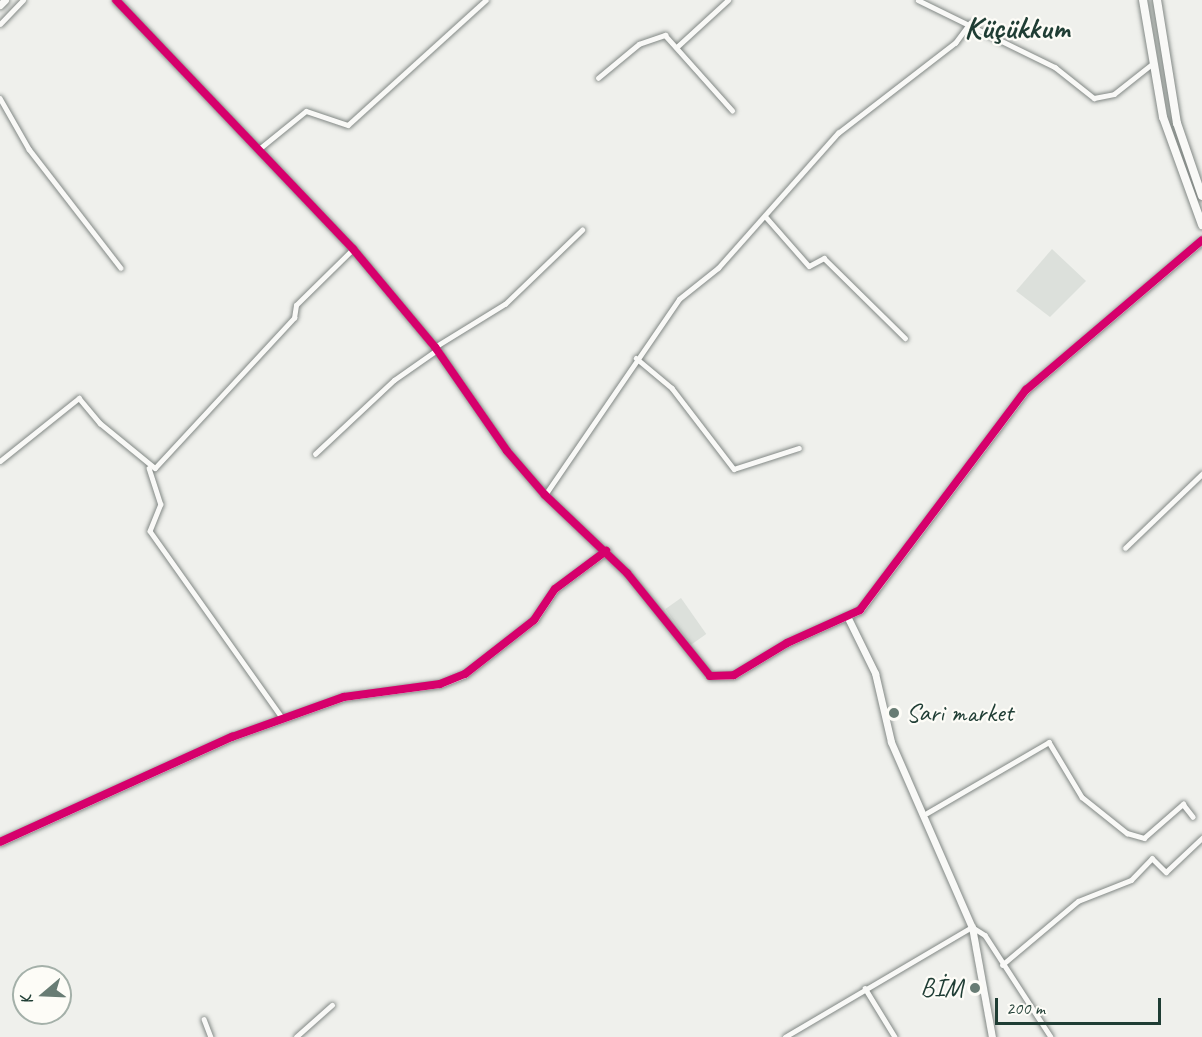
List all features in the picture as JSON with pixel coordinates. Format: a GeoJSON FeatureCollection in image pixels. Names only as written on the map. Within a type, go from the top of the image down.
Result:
{"type":"FeatureCollection","features":[{"type":"Feature","properties":{"kind":"highway"},"geometry":{"type":"LineString","coordinates":[[1143,0],[1152,64],[1172,149],[1202,225]]}},
{"type":"Feature","properties":{"kind":"highway"},"geometry":{"type":"LineString","coordinates":[[1158,1],[1177,123],[1202,196]]}},
{"type":"Feature","properties":{"kind":"street"},"geometry":{"type":"LineString","coordinates":[[0,5],[5,0]]}},
{"type":"Feature","properties":{"kind":"street"},"geometry":{"type":"LineString","coordinates":[[0,24],[23,0]]}},
{"type":"Feature","properties":{"kind":"street"},"geometry":{"type":"LineString","coordinates":[[116,0],[353,249],[436,349],[544,495],[606,551],[710,676],[734,675],[860,610],[1026,390],[1202,240]]}},
{"type":"Feature","properties":{"kind":"street"},"geometry":{"type":"LineString","coordinates":[[259,149],[306,111],[348,125],[486,0]]}},
{"type":"Feature","properties":{"kind":"street"},"geometry":{"type":"LineString","coordinates":[[678,46],[728,0]]}},
{"type":"Feature","properties":{"kind":"street"},"geometry":{"type":"LineString","coordinates":[[918,0],[970,23],[1055,67],[1094,98],[1114,94],[1152,64]]}},
{"type":"Feature","properties":{"kind":"street"},"geometry":{"type":"LineString","coordinates":[[544,495],[636,358],[679,299],[766,217],[838,133],[955,43],[970,23]]}},
{"type":"Feature","properties":{"kind":"street"},"geometry":{"type":"LineString","coordinates":[[597,78],[658,35],[678,46],[732,110]]}},
{"type":"Feature","properties":{"kind":"street"},"geometry":{"type":"LineString","coordinates":[[0,98],[29,149],[121,268]]}},
{"type":"Feature","properties":{"kind":"street"},"geometry":{"type":"LineString","coordinates":[[766,217],[809,267],[824,258],[905,338]]}},
{"type":"Feature","properties":{"kind":"street"},"geometry":{"type":"LineString","coordinates":[[315,454],[394,380],[436,349],[505,304],[582,230]]}},
{"type":"Feature","properties":{"kind":"street"},"geometry":{"type":"LineString","coordinates":[[149,468],[186,438],[252,357],[294,318],[296,305],[353,249]]}},
{"type":"Feature","properties":{"kind":"street"},"geometry":{"type":"LineString","coordinates":[[636,358],[672,388],[734,469],[799,448]]}},
{"type":"Feature","properties":{"kind":"street"},"geometry":{"type":"LineString","coordinates":[[0,461],[79,398],[149,468],[161,504],[150,531],[283,719]]}},
{"type":"Feature","properties":{"kind":"street"},"geometry":{"type":"LineString","coordinates":[[1125,548],[1202,474]]}},
{"type":"Feature","properties":{"kind":"street"},"geometry":{"type":"LineString","coordinates":[[0,842],[115,787],[283,719],[344,697],[440,684],[465,674],[534,620],[555,589],[606,551]]}},
{"type":"Feature","properties":{"kind":"street"},"geometry":{"type":"LineString","coordinates":[[847,616],[875,673],[891,742],[927,813],[972,927],[992,1037]]}},
{"type":"Feature","properties":{"kind":"street"},"geometry":{"type":"LineString","coordinates":[[927,813],[1049,742],[1082,797],[1127,833],[1144,838],[1183,804],[1193,817]]}},
{"type":"Feature","properties":{"kind":"street"},"geometry":{"type":"LineString","coordinates":[[1002,965],[1078,901],[1131,880],[1152,858],[1166,872],[1202,838]]}},
{"type":"Feature","properties":{"kind":"street"},"geometry":{"type":"LineString","coordinates":[[972,927],[985,935],[1002,965],[1051,1037]]}},
{"type":"Feature","properties":{"kind":"street"},"geometry":{"type":"LineString","coordinates":[[785,1037],[865,987],[972,927]]}},
{"type":"Feature","properties":{"kind":"street"},"geometry":{"type":"LineString","coordinates":[[865,987],[895,1037]]}},
{"type":"Feature","properties":{"kind":"street"},"geometry":{"type":"LineString","coordinates":[[296,1037],[332,1005]]}},
{"type":"Feature","properties":{"kind":"street"},"geometry":{"type":"LineString","coordinates":[[204,1019],[211,1037]]}},
{"type":"Feature","properties":{"kind":"street"},"geometry":{"type":"LineString","coordinates":[[798,1030],[802,1037]]}},
{"type":"Feature","properties":{"kind":"shaded area"},"geometry":{"type":"Polygon","coordinates":[[[1148,0],[1153,0],[1175,128],[1199,208],[1170,130],[1148,0]]]}},
{"type":"Feature","properties":{"kind":"shaded area"},"geometry":{"type":"Polygon","coordinates":[[[1052,249],[1086,281],[1050,317],[1016,291],[1052,249]]]}},
{"type":"Feature","properties":{"kind":"shaded area"},"geometry":{"type":"Polygon","coordinates":[[[681,598],[706,634],[691,645],[665,609],[681,598]]]}},
{"type":"Feature","properties":{"kind":"cycle path"},"geometry":{"type":"LineString","coordinates":[[116,0],[353,249],[435,347],[507,451],[545,495],[627,573],[710,676],[734,675],[787,643],[860,610],[1026,390],[1202,240]]}},
{"type":"Feature","properties":{"kind":"cycle path"},"geometry":{"type":"LineString","coordinates":[[0,842],[232,737],[344,697],[440,684],[465,674],[534,620],[555,589],[606,551]]}},
{"type":"Feature","properties":{"kind":"place","name":"Sari market"},"geometry":{"type":"Point","coordinates":[894,713]}},
{"type":"Feature","properties":{"kind":"place","name":"BİM"},"geometry":{"type":"Point","coordinates":[975,988]}},
{"type":"Feature","properties":{"kind":"district","name":"Küçükkum"},"geometry":{"type":"Point","coordinates":[1017,28]}}]}
